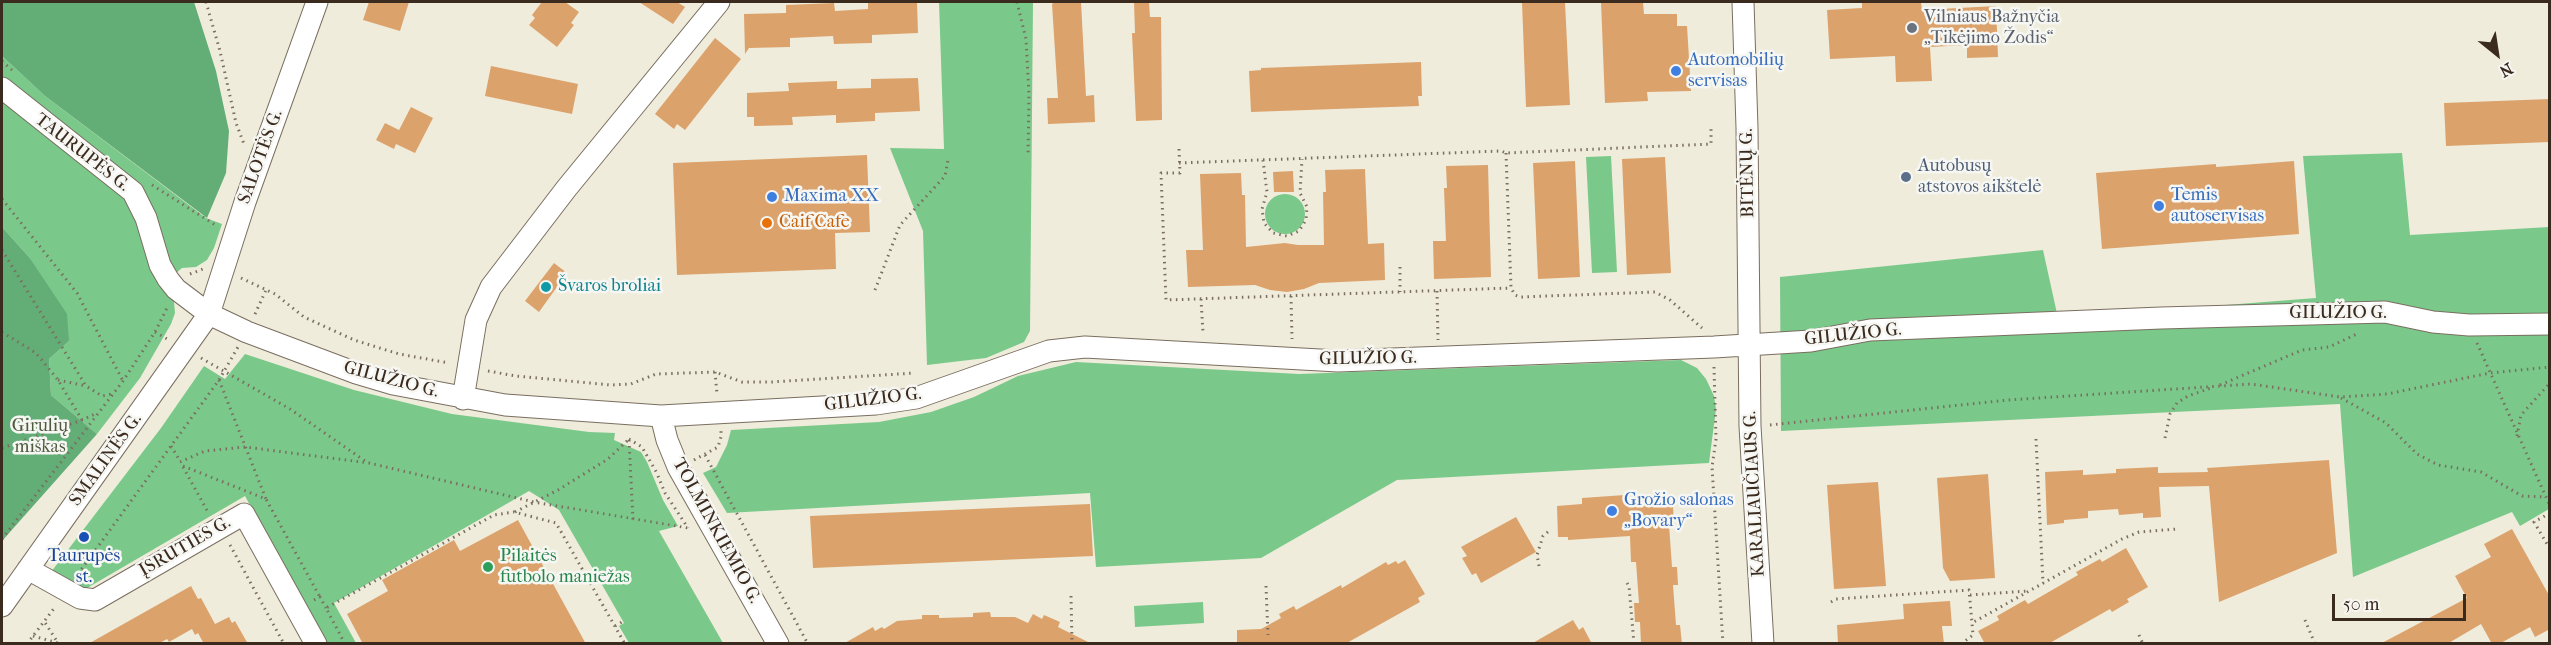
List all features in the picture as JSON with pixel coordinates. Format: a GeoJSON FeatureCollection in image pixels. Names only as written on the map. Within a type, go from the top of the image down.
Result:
{"type":"FeatureCollection","features":[{"type":"Feature","properties":{"kind":"street","name":"SALOTĖS G."},"geometry":{"type":"LineString","coordinates":[[208,314],[255,172],[317,2]]}},
{"type":"Feature","properties":{"kind":"street"},"geometry":{"type":"LineString","coordinates":[[463,399],[476,320],[491,287],[566,189],[719,2]]}},
{"type":"Feature","properties":{"kind":"street","name":"BITĖNŲ G."},"geometry":{"type":"LineString","coordinates":[[1743,2],[1750,345]]}},
{"type":"Feature","properties":{"kind":"street","name":"TAURUPĖS G."},"geometry":{"type":"LineString","coordinates":[[2,88],[133,192],[146,218],[160,265],[176,289],[208,314]]}},
{"type":"Feature","properties":{"kind":"street","name":"GILUŽIO G."},"geometry":{"type":"LineString","coordinates":[[208,314],[246,332],[356,373],[393,384],[463,399],[516,406],[661,416],[876,404],[916,399],[1008,364],[1058,350],[1085,347],[1338,361],[1750,345],[1811,341],[1870,330],[2290,314],[2385,312],[2433,322],[2469,325],[2550,324]]}},
{"type":"Feature","properties":{"kind":"street","name":"SMALINĖS G."},"geometry":{"type":"LineString","coordinates":[[2,606],[208,314]]}},
{"type":"Feature","properties":{"kind":"street","name":"KARALIAUČIAUS G."},"geometry":{"type":"LineString","coordinates":[[1750,345],[1750,426],[1762,644]]}},
{"type":"Feature","properties":{"kind":"street","name":"TOLMINKIEMIO G."},"geometry":{"type":"LineString","coordinates":[[661,416],[667,440],[678,467],[778,644]]}},
{"type":"Feature","properties":{"kind":"street","name":"ĮSRUTIES G."},"geometry":{"type":"LineString","coordinates":[[28,569],[80,598],[95,600],[244,514],[316,644]]}},
{"type":"Feature","properties":{"kind":"path"},"geometry":{"type":"LineString","coordinates":[[206,2],[236,123],[255,172]]}},
{"type":"Feature","properties":{"kind":"path"},"geometry":{"type":"LineString","coordinates":[[1017,2],[1026,39],[1029,156]]}},
{"type":"Feature","properties":{"kind":"path"},"geometry":{"type":"LineString","coordinates":[[1179,163],[1711,144],[1711,128]]}},
{"type":"Feature","properties":{"kind":"path"},"geometry":{"type":"LineString","coordinates":[[1179,149],[1180,173],[1161,173],[1166,300],[1511,288]]}},
{"type":"Feature","properties":{"kind":"path"},"geometry":{"type":"LineString","coordinates":[[1506,153],[1511,288],[1515,295],[1520,297],[1655,292],[1670,300],[1701,326],[1714,347],[1716,439],[1712,467],[1723,644]]}},
{"type":"Feature","properties":{"kind":"path"},"geometry":{"type":"LineString","coordinates":[[1263,160],[1267,192],[1262,209],[1264,223],[1273,233],[1287,236],[1299,231],[1306,220],[1307,207],[1300,193],[1302,159]]}},
{"type":"Feature","properties":{"kind":"path"},"geometry":{"type":"LineString","coordinates":[[875,290],[900,225],[945,176],[948,160]]}},
{"type":"Feature","properties":{"kind":"path"},"geometry":{"type":"LineString","coordinates":[[2,199],[76,293],[123,381]]}},
{"type":"Feature","properties":{"kind":"path"},"geometry":{"type":"LineString","coordinates":[[2,250],[86,386]]}},
{"type":"Feature","properties":{"kind":"path"},"geometry":{"type":"LineString","coordinates":[[1400,267],[1400,292]]}},
{"type":"Feature","properties":{"kind":"path"},"geometry":{"type":"LineString","coordinates":[[2,539],[123,381],[155,332],[176,289],[189,275],[206,268]]}},
{"type":"Feature","properties":{"kind":"path"},"geometry":{"type":"LineString","coordinates":[[237,276],[275,294],[304,317],[354,340],[399,354],[516,376],[611,385],[631,384],[656,375],[687,373],[715,372],[742,382],[915,373]]}},
{"type":"Feature","properties":{"kind":"path"},"geometry":{"type":"LineString","coordinates":[[1437,291],[1439,358]]}},
{"type":"Feature","properties":{"kind":"path"},"geometry":{"type":"LineString","coordinates":[[1291,296],[1292,359]]}},
{"type":"Feature","properties":{"kind":"path"},"geometry":{"type":"LineString","coordinates":[[1201,299],[1204,354]]}},
{"type":"Feature","properties":{"kind":"path"},"geometry":{"type":"LineString","coordinates":[[2469,325],[2517,437],[2550,506]]}},
{"type":"Feature","properties":{"kind":"path"},"geometry":{"type":"LineString","coordinates":[[2165,438],[2169,414],[2177,403],[2188,396],[2302,350],[2329,347],[2350,339],[2364,329]]}},
{"type":"Feature","properties":{"kind":"path"},"geometry":{"type":"LineString","coordinates":[[2,332],[36,353],[58,380],[82,420]]}},
{"type":"Feature","properties":{"kind":"path"},"geometry":{"type":"LineString","coordinates":[[1750,426],[1917,411],[2008,400],[2251,384],[2340,397],[2387,394],[2490,374],[2550,367]]}},
{"type":"Feature","properties":{"kind":"path"},"geometry":{"type":"LineString","coordinates":[[27,644],[224,372],[290,409],[369,463]]}},
{"type":"Feature","properties":{"kind":"path"},"geometry":{"type":"LineString","coordinates":[[58,380],[86,386],[102,396],[113,393]]}},
{"type":"Feature","properties":{"kind":"path"},"geometry":{"type":"LineString","coordinates":[[219,380],[266,499],[320,597]]}},
{"type":"Feature","properties":{"kind":"path"},"geometry":{"type":"LineString","coordinates":[[2517,437],[2521,415],[2550,383]]}},
{"type":"Feature","properties":{"kind":"path"},"geometry":{"type":"LineString","coordinates":[[2340,397],[2386,423],[2417,454],[2438,465],[2481,472],[2522,496],[2545,497]]}},
{"type":"Feature","properties":{"kind":"path"},"geometry":{"type":"LineString","coordinates":[[2,448],[97,413]]}},
{"type":"Feature","properties":{"kind":"path"},"geometry":{"type":"LineString","coordinates":[[345,644],[326,608],[494,515],[514,512],[558,490],[608,459],[629,439],[633,520]]}},
{"type":"Feature","properties":{"kind":"path"},"geometry":{"type":"LineString","coordinates":[[2037,439],[2043,583]]}},
{"type":"Feature","properties":{"kind":"path"},"geometry":{"type":"LineString","coordinates":[[171,446],[284,644]]}},
{"type":"Feature","properties":{"kind":"path"},"geometry":{"type":"LineString","coordinates":[[180,462],[205,451],[245,447],[369,463],[534,502],[688,528]]}},
{"type":"Feature","properties":{"kind":"path"},"geometry":{"type":"LineString","coordinates":[[705,455],[808,644]]}},
{"type":"Feature","properties":{"kind":"path"},"geometry":{"type":"LineString","coordinates":[[183,466],[266,499]]}},
{"type":"Feature","properties":{"kind":"path"},"geometry":{"type":"LineString","coordinates":[[514,512],[556,523],[625,644]]}},
{"type":"Feature","properties":{"kind":"path"},"geometry":{"type":"LineString","coordinates":[[2550,513],[2534,522],[2550,549]]}},
{"type":"Feature","properties":{"kind":"path"},"geometry":{"type":"LineString","coordinates":[[1972,623],[2122,539],[2139,532],[2177,529]]}},
{"type":"Feature","properties":{"kind":"path"},"geometry":{"type":"LineString","coordinates":[[1539,566],[1537,555],[1543,536],[1549,531]]}},
{"type":"Feature","properties":{"kind":"path"},"geometry":{"type":"LineString","coordinates":[[1627,583],[1634,644]]}},
{"type":"Feature","properties":{"kind":"path"},"geometry":{"type":"LineString","coordinates":[[1266,586],[1268,636]]}},
{"type":"Feature","properties":{"kind":"path"},"geometry":{"type":"LineString","coordinates":[[1831,602],[1836,599],[1969,590],[1973,635],[1961,644]]}},
{"type":"Feature","properties":{"kind":"path"},"geometry":{"type":"LineString","coordinates":[[1970,595],[2029,591]]}},
{"type":"Feature","properties":{"kind":"path"},"geometry":{"type":"LineString","coordinates":[[1071,596],[1072,642]]}},
{"type":"Feature","properties":{"kind":"path"},"geometry":{"type":"LineString","coordinates":[[2305,620],[2314,644]]}},
{"type":"Feature","properties":{"kind":"path"},"geometry":{"type":"LineString","coordinates":[[33,636],[58,643],[44,621]]}},
{"type":"Feature","properties":{"kind":"path"},"geometry":{"type":"LineString","coordinates":[[615,626],[622,622]]}},
{"type":"Feature","properties":{"kind":"path"},"geometry":{"type":"LineString","coordinates":[[2139,635],[2143,644]]}},
{"type":"Feature","properties":{"kind":"green space"},"geometry":{"type":"Polygon","coordinates":[[[2,2],[194,2],[216,71],[229,131],[226,173],[207,218],[45,96],[2,56],[2,2]]]}},
{"type":"Feature","properties":{"kind":"green space"},"geometry":{"type":"Polygon","coordinates":[[[939,2],[1033,2],[1030,331],[1024,342],[986,358],[927,365],[923,231],[890,148],[944,149],[939,2]]]}},
{"type":"Feature","properties":{"kind":"green space"},"geometry":{"type":"Polygon","coordinates":[[[2,56],[45,96],[206,218],[222,224],[214,248],[207,260],[196,267],[182,268],[162,285],[174,302],[175,313],[171,324],[140,378],[97,434],[51,395],[49,359],[69,341],[29,257],[2,227],[2,56]]]}},
{"type":"Feature","properties":{"kind":"green space"},"geometry":{"type":"Polygon","coordinates":[[[2402,153],[2410,235],[2549,227],[2549,509],[2520,526],[2512,512],[2353,577],[2340,404],[1781,431],[1780,277],[2043,250],[2058,318],[2316,298],[2303,156],[2402,153]]]}},
{"type":"Feature","properties":{"kind":"green space"},"geometry":{"type":"Polygon","coordinates":[[[1611,156],[1617,272],[1592,273],[1586,157],[1611,156]]]}},
{"type":"Feature","properties":{"kind":"green space"},"geometry":{"type":"Polygon","coordinates":[[[1285,194],[1299,200],[1305,214],[1299,228],[1285,234],[1271,228],[1265,214],[1271,200],[1285,194]]]}},
{"type":"Feature","properties":{"kind":"green space","name":"Girulių miškas"},"geometry":{"type":"Polygon","coordinates":[[[2,227],[29,257],[67,314],[69,341],[49,359],[51,395],[97,434],[2,541],[2,227]]]}},
{"type":"Feature","properties":{"kind":"green space"},"geometry":{"type":"Polygon","coordinates":[[[245,354],[354,390],[452,414],[589,432],[615,433],[614,440],[641,452],[647,462],[663,500],[678,526],[659,531],[723,643],[629,643],[619,626],[624,623],[559,510],[529,491],[334,603],[356,643],[325,643],[245,496],[82,591],[51,572],[161,428],[204,366],[225,379],[245,354]]]}},
{"type":"Feature","properties":{"kind":"green space"},"geometry":{"type":"Polygon","coordinates":[[[1681,360],[1697,368],[1706,379],[1714,396],[1716,409],[1709,463],[1397,480],[1261,558],[1096,567],[1090,493],[727,513],[703,473],[716,467],[727,445],[731,430],[879,422],[931,412],[974,397],[1018,376],[1076,362],[1299,374],[1681,360]]]}},
{"type":"Feature","properties":{"kind":"green space"},"geometry":{"type":"Polygon","coordinates":[[[1203,602],[1204,623],[1135,627],[1134,606],[1203,602]]]}},
{"type":"Feature","properties":{"kind":"building"},"geometry":{"type":"Polygon","coordinates":[[[369,2],[409,2],[400,31],[363,20],[369,2]]]}},
{"type":"Feature","properties":{"kind":"building"},"geometry":{"type":"Polygon","coordinates":[[[542,2],[565,2],[579,12],[571,23],[574,25],[557,47],[529,25],[535,18],[532,15],[542,2]]]}},
{"type":"Feature","properties":{"kind":"building"},"geometry":{"type":"Polygon","coordinates":[[[639,2],[677,2],[685,7],[673,24],[639,2]]]}},
{"type":"Feature","properties":{"kind":"building"},"geometry":{"type":"Polygon","coordinates":[[[868,2],[917,2],[918,33],[872,35],[872,43],[834,44],[833,36],[790,38],[790,47],[749,48],[745,54],[744,14],[786,13],[786,5],[834,3],[835,11],[868,9],[868,2]]]}},
{"type":"Feature","properties":{"kind":"building"},"geometry":{"type":"Polygon","coordinates":[[[1081,2],[1086,96],[1094,95],[1095,122],[1048,124],[1047,98],[1058,98],[1052,4],[1081,2]]]}},
{"type":"Feature","properties":{"kind":"building"},"geometry":{"type":"Polygon","coordinates":[[[1134,2],[1149,2],[1150,17],[1161,17],[1162,120],[1136,121],[1132,33],[1135,33],[1134,2]]]}},
{"type":"Feature","properties":{"kind":"building"},"geometry":{"type":"Polygon","coordinates":[[[1522,2],[1565,2],[1570,105],[1526,107],[1522,2]]]}},
{"type":"Feature","properties":{"kind":"building"},"geometry":{"type":"Polygon","coordinates":[[[1601,2],[1643,2],[1644,14],[1677,14],[1677,26],[1687,26],[1691,91],[1647,92],[1648,101],[1605,103],[1601,2]]]}},
{"type":"Feature","properties":{"kind":"building","name":"Vilniaus Bažnyčia „Tikėjimo Žodis“"},"geometry":{"type":"Polygon","coordinates":[[[1862,2],[1921,2],[1922,10],[1996,6],[1998,57],[1967,58],[1967,45],[1930,47],[1932,81],[1896,82],[1895,56],[1830,59],[1827,10],[1862,8],[1862,2]]]}},
{"type":"Feature","properties":{"kind":"building"},"geometry":{"type":"Polygon","coordinates":[[[715,38],[741,59],[685,130],[677,124],[674,129],[655,114],[715,38]]]}},
{"type":"Feature","properties":{"kind":"building"},"geometry":{"type":"Polygon","coordinates":[[[1421,62],[1422,96],[1418,96],[1419,106],[1251,112],[1249,71],[1261,70],[1261,68],[1421,62]]]}},
{"type":"Feature","properties":{"kind":"building"},"geometry":{"type":"Polygon","coordinates":[[[491,66],[578,84],[572,114],[485,96],[491,66]]]}},
{"type":"Feature","properties":{"kind":"building"},"geometry":{"type":"Polygon","coordinates":[[[918,78],[920,111],[875,113],[875,121],[836,123],[836,115],[792,117],[793,125],[754,126],[754,117],[747,117],[747,93],[789,91],[788,83],[837,81],[837,89],[871,88],[871,79],[918,78]]]}},
{"type":"Feature","properties":{"kind":"building"},"geometry":{"type":"Polygon","coordinates":[[[2550,99],[2550,142],[2446,146],[2444,103],[2550,99]]]}},
{"type":"Feature","properties":{"kind":"building"},"geometry":{"type":"Polygon","coordinates":[[[411,107],[433,118],[415,153],[396,144],[394,149],[376,140],[385,123],[399,130],[411,107]]]}},
{"type":"Feature","properties":{"kind":"building","name":"Maxima XX"},"geometry":{"type":"Polygon","coordinates":[[[867,155],[870,232],[835,233],[836,269],[677,275],[673,163],[867,155]]]}},
{"type":"Feature","properties":{"kind":"building"},"geometry":{"type":"Polygon","coordinates":[[[1665,157],[1671,273],[1627,275],[1622,159],[1665,157]]]}},
{"type":"Feature","properties":{"kind":"building"},"geometry":{"type":"Polygon","coordinates":[[[1575,161],[1580,277],[1538,279],[1533,163],[1575,161]]]}},
{"type":"Feature","properties":{"kind":"building","name":"Temis autoservisas"},"geometry":{"type":"Polygon","coordinates":[[[2294,161],[2299,234],[2102,249],[2096,173],[2294,161]]]}},
{"type":"Feature","properties":{"kind":"building"},"geometry":{"type":"Polygon","coordinates":[[[1488,165],[1491,277],[1434,279],[1433,241],[1446,241],[1444,188],[1447,188],[1446,166],[1488,165]]]}},
{"type":"Feature","properties":{"kind":"building"},"geometry":{"type":"Polygon","coordinates":[[[1365,169],[1368,244],[1384,243],[1385,280],[1319,283],[1287,292],[1255,285],[1188,287],[1186,250],[1203,250],[1200,174],[1241,173],[1242,195],[1245,195],[1246,247],[1285,243],[1324,245],[1325,170],[1365,169]]]}},
{"type":"Feature","properties":{"kind":"building"},"geometry":{"type":"Polygon","coordinates":[[[1293,171],[1294,192],[1274,192],[1273,172],[1293,171]]]}},
{"type":"Feature","properties":{"kind":"building","name":"Švaros broliai"},"geometry":{"type":"Polygon","coordinates":[[[554,263],[567,273],[539,312],[525,301],[554,263]]]}},
{"type":"Feature","properties":{"kind":"building"},"geometry":{"type":"Polygon","coordinates":[[[2329,460],[2337,553],[2219,602],[2209,486],[2159,487],[2161,517],[2143,518],[2143,513],[2119,515],[2118,509],[2088,511],[2088,518],[2064,520],[2064,523],[2047,525],[2045,472],[2083,470],[2083,475],[2116,473],[2116,469],[2158,467],[2158,473],[2208,472],[2207,468],[2329,460]]]}},
{"type":"Feature","properties":{"kind":"building"},"geometry":{"type":"Polygon","coordinates":[[[1988,474],[1995,578],[1950,581],[1943,568],[1937,478],[1988,474]]]}},
{"type":"Feature","properties":{"kind":"building"},"geometry":{"type":"Polygon","coordinates":[[[1878,482],[1886,586],[1834,589],[1827,485],[1878,482]]]}},
{"type":"Feature","properties":{"kind":"building"},"geometry":{"type":"Polygon","coordinates":[[[1625,495],[1625,502],[1667,499],[1668,507],[1673,506],[1674,525],[1669,525],[1672,567],[1677,567],[1678,585],[1673,585],[1676,625],[1680,625],[1682,644],[1641,644],[1640,622],[1635,622],[1634,603],[1639,603],[1636,562],[1631,562],[1630,536],[1568,540],[1568,537],[1558,537],[1557,506],[1582,504],[1582,498],[1625,495]]]}},
{"type":"Feature","properties":{"kind":"building"},"geometry":{"type":"Polygon","coordinates":[[[1090,504],[1093,556],[813,568],[810,516],[1090,504]]]}},
{"type":"Feature","properties":{"kind":"building"},"geometry":{"type":"Polygon","coordinates":[[[1516,517],[1536,552],[1481,583],[1476,573],[1472,575],[1462,558],[1467,556],[1461,547],[1516,517]]]}},
{"type":"Feature","properties":{"kind":"building","name":"Pilaitės futbolo maniežas"},"geometry":{"type":"Polygon","coordinates":[[[518,520],[586,644],[363,644],[347,614],[388,591],[382,580],[454,540],[460,551],[518,520]]]}},
{"type":"Feature","properties":{"kind":"building"},"geometry":{"type":"Polygon","coordinates":[[[2512,529],[2550,597],[2550,629],[2535,637],[2530,627],[2499,644],[2492,644],[2481,624],[2447,644],[2380,644],[2467,598],[2455,576],[2491,557],[2484,544],[2512,529]]]}},
{"type":"Feature","properties":{"kind":"building"},"geometry":{"type":"Polygon","coordinates":[[[2126,548],[2148,587],[2127,599],[2129,602],[2112,612],[2110,609],[2048,644],[1985,644],[1978,631],[1999,620],[1997,616],[2025,600],[2028,604],[2078,575],[2076,572],[2100,559],[2102,562],[2126,548]]]}},
{"type":"Feature","properties":{"kind":"building"},"geometry":{"type":"Polygon","coordinates":[[[1405,560],[1425,594],[1418,598],[1420,602],[1345,644],[1237,644],[1237,630],[1261,629],[1281,618],[1279,614],[1294,606],[1296,610],[1341,585],[1342,588],[1386,562],[1388,565],[1396,561],[1398,564],[1405,560]]]}},
{"type":"Feature","properties":{"kind":"building"},"geometry":{"type":"Polygon","coordinates":[[[191,586],[198,599],[201,598],[215,624],[229,617],[232,623],[235,621],[248,644],[204,644],[198,633],[195,635],[192,629],[169,642],[167,639],[158,644],[88,644],[191,586]]]}},
{"type":"Feature","properties":{"kind":"building"},"geometry":{"type":"Polygon","coordinates":[[[1950,601],[1952,626],[1942,626],[1944,644],[1838,644],[1837,625],[1904,619],[1903,604],[1950,601]]]}},
{"type":"Feature","properties":{"kind":"building"},"geometry":{"type":"Polygon","coordinates":[[[990,612],[991,617],[1015,617],[1028,623],[1033,614],[1042,619],[1044,615],[1060,622],[1058,627],[1092,644],[843,644],[873,627],[875,631],[882,627],[884,629],[897,621],[922,619],[922,615],[939,615],[939,618],[973,617],[973,613],[990,612]]]}},
{"type":"Feature","properties":{"kind":"building"},"geometry":{"type":"Polygon","coordinates":[[[1573,620],[1579,630],[1583,627],[1592,644],[1531,644],[1573,620]]]}},
{"type":"Feature","properties":{"kind":"place","name":"Vilniaus Bažnyčia „Tikėjimo Žodis“"},"geometry":{"type":"Point","coordinates":[1912,28]}},
{"type":"Feature","properties":{"kind":"place","name":"Automobilių servisas"},"geometry":{"type":"Point","coordinates":[1676,71]}},
{"type":"Feature","properties":{"kind":"place","name":"Autobusų atstovos aikštelė"},"geometry":{"type":"Point","coordinates":[1906,177]}},
{"type":"Feature","properties":{"kind":"place","name":"Maxima XX"},"geometry":{"type":"Point","coordinates":[772,197]}},
{"type":"Feature","properties":{"kind":"place","name":"Temis autoservisas"},"geometry":{"type":"Point","coordinates":[2159,206]}},
{"type":"Feature","properties":{"kind":"place","name":"Caif Cafe"},"geometry":{"type":"Point","coordinates":[767,223]}},
{"type":"Feature","properties":{"kind":"place","name":"Švaros broliai"},"geometry":{"type":"Point","coordinates":[546,287]}},
{"type":"Feature","properties":{"kind":"place","name":"Grožio salonas „Bovary“"},"geometry":{"type":"Point","coordinates":[1612,511]}},
{"type":"Feature","properties":{"kind":"place","name":"Taurupės st."},"geometry":{"type":"Point","coordinates":[84,537]}},
{"type":"Feature","properties":{"kind":"place","name":"Pilaitės futbolo maniežas"},"geometry":{"type":"Point","coordinates":[488,567]}}]}
